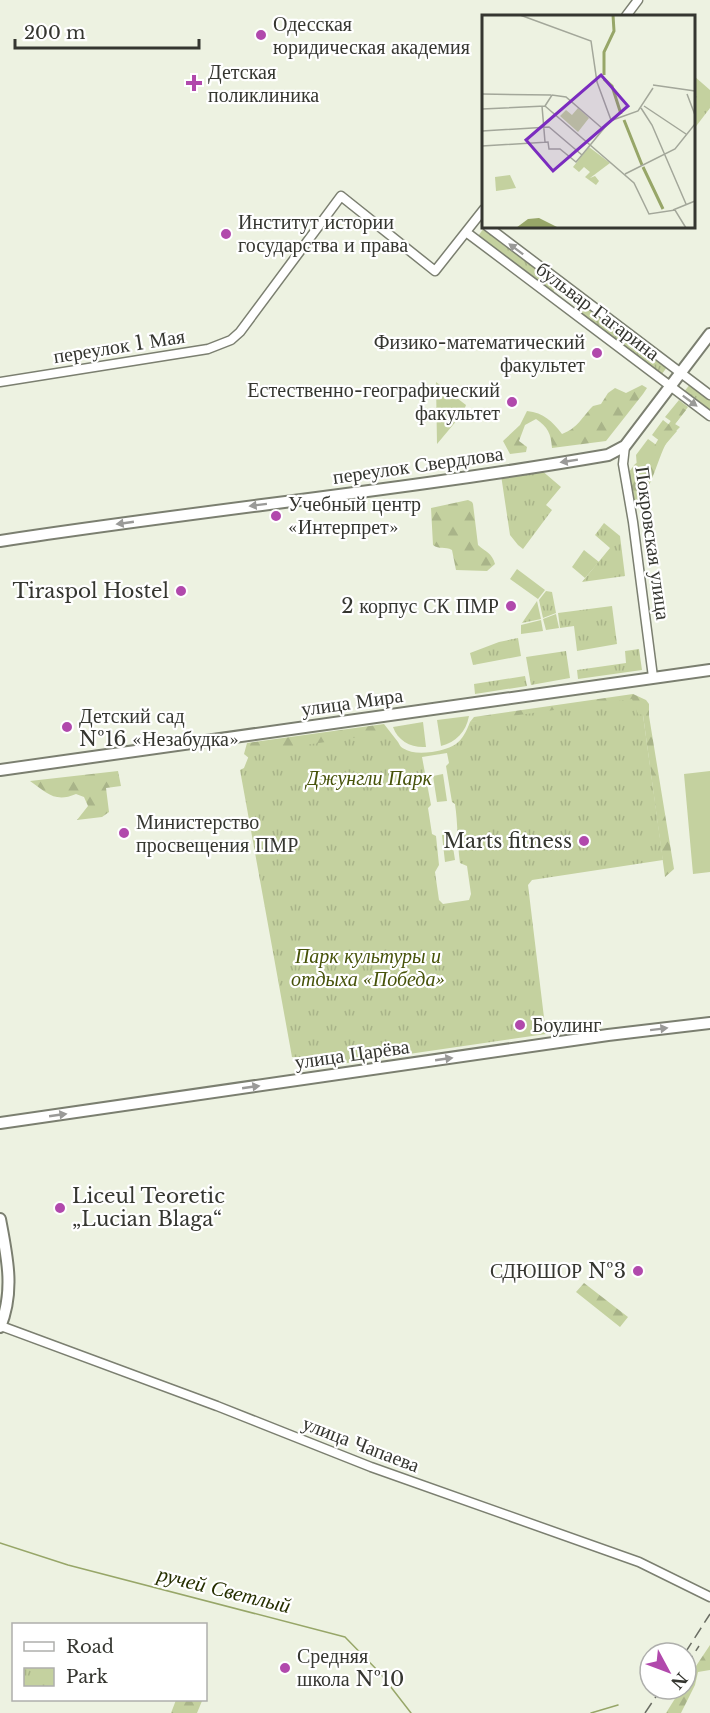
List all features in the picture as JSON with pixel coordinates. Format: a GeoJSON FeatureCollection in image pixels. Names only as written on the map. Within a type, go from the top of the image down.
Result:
{"type":"FeatureCollection","features":[{"type":"Feature","properties":{"kind":"main road","name":"Покровская улица"},"geometry":{"type":"LineString","coordinates":[[625,446],[710,334]]}},
{"type":"Feature","properties":{"kind":"main road","name":"переулок Свердлова"},"geometry":{"type":"LineString","coordinates":[[0,541],[574,461],[608,455],[625,446]]}},
{"type":"Feature","properties":{"kind":"main road","name":"улица Мира"},"geometry":{"type":"LineString","coordinates":[[1,770],[710,670]]}},
{"type":"Feature","properties":{"kind":"main road","name":"улица Царёва"},"geometry":{"type":"LineString","coordinates":[[0,1123],[597,1036],[710,1023]]}},
{"type":"Feature","properties":{"kind":"main road"},"geometry":{"type":"LineString","coordinates":[[0,1220],[9,1279],[7,1310],[0,1326]]}},
{"type":"Feature","properties":{"kind":"street"},"geometry":{"type":"LineString","coordinates":[[627,15],[638,0]]}},
{"type":"Feature","properties":{"kind":"street","name":"переулок 1 Мая"},"geometry":{"type":"LineString","coordinates":[[0,382],[208,349],[231,340],[240,332],[341,196],[435,271],[466,232]]}},
{"type":"Feature","properties":{"kind":"street"},"geometry":{"type":"LineString","coordinates":[[466,232],[482,223]]}},
{"type":"Feature","properties":{"kind":"street","name":"бульвар Гагарина"},"geometry":{"type":"LineString","coordinates":[[489,228],[710,395]]}},
{"type":"Feature","properties":{"kind":"street","name":"бульвар Гагарина"},"geometry":{"type":"LineString","coordinates":[[466,232],[710,416]]}},
{"type":"Feature","properties":{"kind":"street","name":"Покровская улица"},"geometry":{"type":"LineString","coordinates":[[625,446],[623,464],[633,522],[653,677]]}},
{"type":"Feature","properties":{"kind":"street","name":"улица Чапаева"},"geometry":{"type":"LineString","coordinates":[[0,1326],[218,1406],[371,1467],[639,1562],[709,1596]]}},
{"type":"Feature","properties":{"kind":"green space"},"geometry":{"type":"Polygon","coordinates":[[[695,77],[710,90],[710,108],[695,128],[695,77]]]}},
{"type":"Feature","properties":{"kind":"green space"},"geometry":{"type":"Polygon","coordinates":[[[484,228],[558,285],[552,293],[478,236],[484,228]]]}},
{"type":"Feature","properties":{"kind":"green space"},"geometry":{"type":"Polygon","coordinates":[[[583,302],[667,367],[662,374],[577,310],[583,302]]]}},
{"type":"Feature","properties":{"kind":"green space"},"geometry":{"type":"Polygon","coordinates":[[[436,382],[466,405],[463,413],[437,444],[436,382]]]}},
{"type":"Feature","properties":{"kind":"green space"},"geometry":{"type":"Polygon","coordinates":[[[691,383],[710,398],[710,413],[683,393],[691,383]]]}},
{"type":"Feature","properties":{"kind":"green space"},"geometry":{"type":"Polygon","coordinates":[[[642,385],[647,388],[606,441],[552,448],[548,431],[536,419],[525,425],[519,441],[527,447],[526,452],[510,454],[503,441],[520,425],[527,411],[547,418],[562,434],[576,425],[593,406],[601,404],[608,393],[615,388],[626,393],[642,385]]]}},
{"type":"Feature","properties":{"kind":"green space"},"geometry":{"type":"Polygon","coordinates":[[[679,400],[688,407],[675,424],[665,417],[679,400]]]}},
{"type":"Feature","properties":{"kind":"green space"},"geometry":{"type":"Polygon","coordinates":[[[681,407],[686,410],[675,424],[680,427],[663,449],[649,486],[639,500],[633,503],[629,472],[635,464],[649,455],[681,407]]]}},
{"type":"Feature","properties":{"kind":"green space"},"geometry":{"type":"Polygon","coordinates":[[[663,420],[677,431],[665,445],[652,435],[663,420]]]}},
{"type":"Feature","properties":{"kind":"green space"},"geometry":{"type":"Polygon","coordinates":[[[648,439],[662,449],[638,480],[636,455],[648,439]]]}},
{"type":"Feature","properties":{"kind":"green space"},"geometry":{"type":"Polygon","coordinates":[[[540,469],[561,487],[546,505],[552,510],[523,549],[510,535],[501,475],[540,469]]]}},
{"type":"Feature","properties":{"kind":"green space"},"geometry":{"type":"Polygon","coordinates":[[[468,500],[473,504],[478,545],[494,560],[495,564],[487,571],[456,570],[452,550],[433,545],[431,508],[468,500]]]}},
{"type":"Feature","properties":{"kind":"green space"},"geometry":{"type":"Polygon","coordinates":[[[604,523],[620,536],[625,576],[582,582],[610,548],[595,535],[604,523]]]}},
{"type":"Feature","properties":{"kind":"green space"},"geometry":{"type":"Polygon","coordinates":[[[584,550],[599,562],[585,578],[572,567],[584,550]]]}},
{"type":"Feature","properties":{"kind":"green space"},"geometry":{"type":"Polygon","coordinates":[[[517,569],[545,590],[538,599],[510,579],[517,569]]]}},
{"type":"Feature","properties":{"kind":"green space"},"geometry":{"type":"Polygon","coordinates":[[[546,591],[552,592],[556,613],[543,618],[539,600],[546,591]]]}},
{"type":"Feature","properties":{"kind":"green space"},"geometry":{"type":"Polygon","coordinates":[[[537,601],[541,619],[522,623],[537,601]]]}},
{"type":"Feature","properties":{"kind":"green space"},"geometry":{"type":"Polygon","coordinates":[[[612,606],[617,644],[577,651],[574,626],[560,628],[558,613],[612,606]]]}},
{"type":"Feature","properties":{"kind":"green space"},"geometry":{"type":"Polygon","coordinates":[[[556,614],[559,628],[546,630],[543,619],[556,614]]]}},
{"type":"Feature","properties":{"kind":"green space"},"geometry":{"type":"Polygon","coordinates":[[[541,620],[543,631],[521,634],[521,625],[541,620]]]}},
{"type":"Feature","properties":{"kind":"green space"},"geometry":{"type":"Polygon","coordinates":[[[518,638],[521,656],[473,665],[470,653],[499,642],[518,638]]]}},
{"type":"Feature","properties":{"kind":"green space"},"geometry":{"type":"Polygon","coordinates":[[[639,649],[642,670],[578,679],[577,670],[626,663],[625,651],[639,649]]]}},
{"type":"Feature","properties":{"kind":"green space"},"geometry":{"type":"Polygon","coordinates":[[[566,651],[570,678],[531,685],[526,657],[566,651]]]}},
{"type":"Feature","properties":{"kind":"green space"},"geometry":{"type":"Polygon","coordinates":[[[525,676],[527,686],[475,694],[474,684],[525,676]]]}},
{"type":"Feature","properties":{"kind":"green space"},"geometry":{"type":"Polygon","coordinates":[[[633,694],[646,700],[649,704],[674,869],[665,877],[643,715],[470,722],[474,717],[633,694]]]}},
{"type":"Feature","properties":{"kind":"green space","name":"Парк культуры и отдыха «Победа»"},"geometry":{"type":"Polygon","coordinates":[[[632,699],[638,714],[643,715],[663,860],[532,880],[528,885],[546,1034],[299,1070],[298,1057],[292,1057],[240,770],[244,768],[250,753],[387,733],[397,744],[412,752],[424,753],[440,750],[461,740],[470,722],[632,699]],[[447,753],[422,757],[431,805],[428,808],[432,834],[436,836],[439,865],[435,872],[439,900],[443,904],[469,900],[471,894],[467,866],[460,863],[455,804],[452,802],[446,766],[449,763],[447,753]]]}},
{"type":"Feature","properties":{"kind":"green space"},"geometry":{"type":"Polygon","coordinates":[[[469,716],[460,736],[441,746],[437,720],[469,716]]]}},
{"type":"Feature","properties":{"kind":"green space"},"geometry":{"type":"Polygon","coordinates":[[[423,722],[426,747],[406,743],[393,727],[423,722]]]}},
{"type":"Feature","properties":{"kind":"green space"},"geometry":{"type":"Polygon","coordinates":[[[384,724],[407,758],[262,769],[244,754],[247,743],[384,724]]]}},
{"type":"Feature","properties":{"kind":"green space"},"geometry":{"type":"Polygon","coordinates":[[[118,771],[121,786],[106,788],[109,812],[102,817],[77,820],[88,806],[84,797],[76,794],[69,797],[57,797],[46,793],[30,781],[118,771]]]}},
{"type":"Feature","properties":{"kind":"green space"},"geometry":{"type":"Polygon","coordinates":[[[710,771],[710,872],[693,874],[684,774],[710,771]]]}},
{"type":"Feature","properties":{"kind":"green space"},"geometry":{"type":"Polygon","coordinates":[[[443,774],[447,801],[437,802],[433,776],[443,774]]]}},
{"type":"Feature","properties":{"kind":"green space"},"geometry":{"type":"Polygon","coordinates":[[[451,834],[455,860],[445,862],[442,835],[451,834]]]}},
{"type":"Feature","properties":{"kind":"green space"},"geometry":{"type":"Polygon","coordinates":[[[584,1283],[628,1317],[620,1327],[576,1292],[584,1283]]]}},
{"type":"Feature","properties":{"kind":"green space"},"geometry":{"type":"Polygon","coordinates":[[[710,1645],[710,1670],[698,1672],[698,1663],[710,1645]]]}},
{"type":"Feature","properties":{"kind":"green space"},"geometry":{"type":"Polygon","coordinates":[[[176,1701],[202,1701],[197,1713],[171,1713],[176,1701]]]}},
{"type":"Feature","properties":{"kind":"green space"},"geometry":{"type":"Polygon","coordinates":[[[674,1701],[687,1701],[681,1713],[666,1713],[674,1701]]]}},
{"type":"Feature","properties":{"kind":"waterway","name":"ручей Светлый"},"geometry":{"type":"LineString","coordinates":[[0,1543],[68,1565],[345,1637],[380,1673],[411,1713]]}},
{"type":"Feature","properties":{"kind":"waterway","name":"ручей Светлый"},"geometry":{"type":"LineString","coordinates":[[591,1713],[618,1705]]}},
{"type":"Feature","properties":{"kind":"railway"},"geometry":{"type":"LineString","coordinates":[[693,1641],[710,1614]]}},
{"type":"Feature","properties":{"kind":"railway"},"geometry":{"type":"LineString","coordinates":[[645,1713],[653,1701]]}},
{"type":"Feature","properties":{"kind":"place","name":"Одесская юридическая академия"},"geometry":{"type":"Point","coordinates":[261,35]}},
{"type":"Feature","properties":{"kind":"place","name":"Детская поликлиника"},"geometry":{"type":"Point","coordinates":[194,83]}},
{"type":"Feature","properties":{"kind":"place","name":"Институт истории государства и права"},"geometry":{"type":"Point","coordinates":[226,234]}},
{"type":"Feature","properties":{"kind":"place","name":"Физико-математический факультет"},"geometry":{"type":"Point","coordinates":[597,353]}},
{"type":"Feature","properties":{"kind":"place","name":"Естественно-географический факультет"},"geometry":{"type":"Point","coordinates":[512,402]}},
{"type":"Feature","properties":{"kind":"place","name":"Учебный центр «Интерпрет»"},"geometry":{"type":"Point","coordinates":[276,516]}},
{"type":"Feature","properties":{"kind":"place","name":"Tiraspol Hostel"},"geometry":{"type":"Point","coordinates":[181,591]}},
{"type":"Feature","properties":{"kind":"place","name":"2 корпус СК ПМР"},"geometry":{"type":"Point","coordinates":[511,606]}},
{"type":"Feature","properties":{"kind":"place","name":"Детский сад №16 «Незабудка»"},"geometry":{"type":"Point","coordinates":[67,727]}},
{"type":"Feature","properties":{"kind":"place","name":"Министерство просвещения ПМР"},"geometry":{"type":"Point","coordinates":[124,833]}},
{"type":"Feature","properties":{"kind":"place","name":"Marts fitness"},"geometry":{"type":"Point","coordinates":[584,841]}},
{"type":"Feature","properties":{"kind":"place","name":"Боулинг"},"geometry":{"type":"Point","coordinates":[520,1025]}},
{"type":"Feature","properties":{"kind":"place","name":"Liceul Teoretic „Lucian Blaga“"},"geometry":{"type":"Point","coordinates":[60,1208]}},
{"type":"Feature","properties":{"kind":"place","name":"СДЮШОР №3"},"geometry":{"type":"Point","coordinates":[638,1271]}},
{"type":"Feature","properties":{"kind":"place","name":"Средняя школа №10"},"geometry":{"type":"Point","coordinates":[285,1668]}},
{"type":"Feature","properties":{"kind":"park label","name":"Джунгли Парк"},"geometry":{"type":"Point","coordinates":[369,778]}}]}
